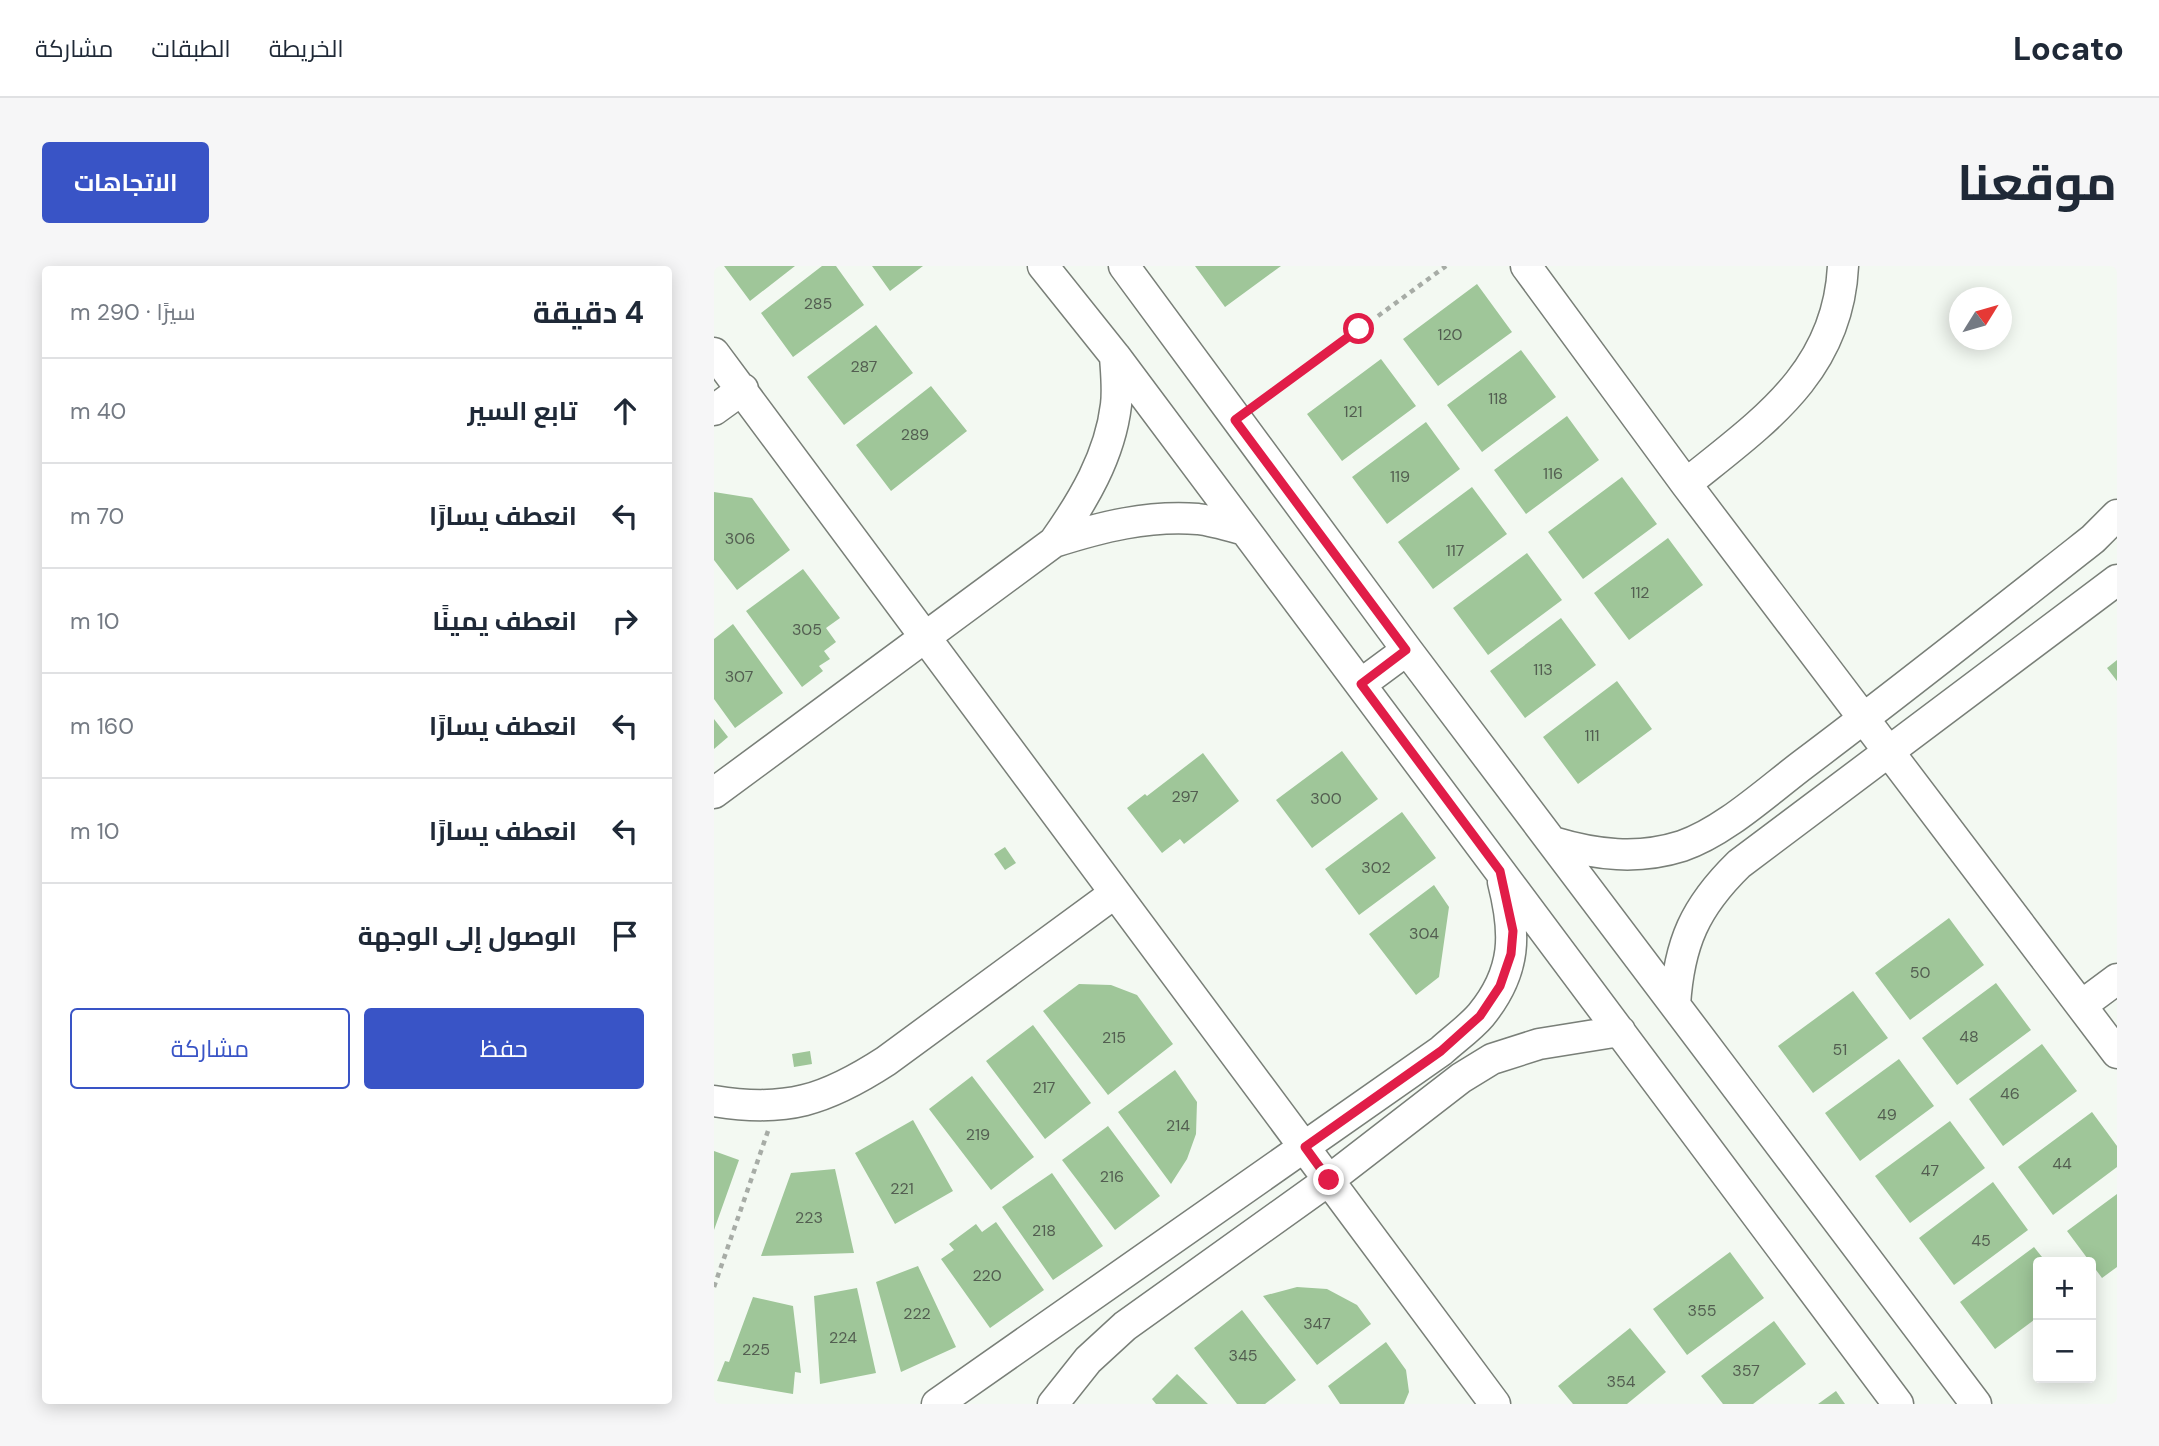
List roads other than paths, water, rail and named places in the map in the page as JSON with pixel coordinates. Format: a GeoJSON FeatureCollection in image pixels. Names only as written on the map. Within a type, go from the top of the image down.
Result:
{"type":"FeatureCollection","features":[{"type":"Feature","properties":{"kind":"street"},"geometry":{"type":"LineString","coordinates":[[1043,266],[1115,356],[1898,1404]]}},
{"type":"Feature","properties":{"kind":"street"},"geometry":{"type":"LineString","coordinates":[[1124,266],[1406,650],[1976,1404]]}},
{"type":"Feature","properties":{"kind":"street"},"geometry":{"type":"LineString","coordinates":[[1526,266],[1686,484],[2117,1053]]}},
{"type":"Feature","properties":{"kind":"street"},"geometry":{"type":"LineString","coordinates":[[1686,484],[1754,429],[1795,389],[1816,361],[1829,336],[1835,316],[1843,280],[1843,266]]}},
{"type":"Feature","properties":{"kind":"street"},"geometry":{"type":"LineString","coordinates":[[714,353],[1496,1404]]}},
{"type":"Feature","properties":{"kind":"street"},"geometry":{"type":"LineString","coordinates":[[714,793],[1054,542],[1083,500],[1104,454],[1116,405],[1115,356]]}},
{"type":"Feature","properties":{"kind":"street"},"geometry":{"type":"LineString","coordinates":[[714,410],[743,389]]}},
{"type":"Feature","properties":{"kind":"street"},"geometry":{"type":"LineString","coordinates":[[1553,842],[1585,852],[1618,856],[1651,853],[1683,845],[1713,832],[1865,718],[2093,539],[2117,515]]}},
{"type":"Feature","properties":{"kind":"street"},"geometry":{"type":"LineString","coordinates":[[1054,542],[1101,527],[1150,519],[1199,519],[1245,530]]}},
{"type":"Feature","properties":{"kind":"street"},"geometry":{"type":"LineString","coordinates":[[1675,1005],[1677,972],[1685,942],[1698,912],[1717,886],[1739,864],[2117,580]]}},
{"type":"Feature","properties":{"kind":"street"},"geometry":{"type":"LineString","coordinates":[[1361,684],[1406,650]]}},
{"type":"Feature","properties":{"kind":"street"},"geometry":{"type":"LineString","coordinates":[[937,1404],[1441,1051],[1480,1016],[1500,986],[1511,954],[1513,931],[1500,871]]}},
{"type":"Feature","properties":{"kind":"street"},"geometry":{"type":"LineString","coordinates":[[714,1101],[777,1107],[814,1098],[852,1083],[1115,893]]}},
{"type":"Feature","properties":{"kind":"street"},"geometry":{"type":"LineString","coordinates":[[2082,1005],[2117,979]]}},
{"type":"Feature","properties":{"kind":"street"},"geometry":{"type":"LineString","coordinates":[[1053,1404],[1088,1360],[1125,1326],[1329,1180],[1461,1078],[1492,1059],[1539,1044],[1620,1031]]}}]}
